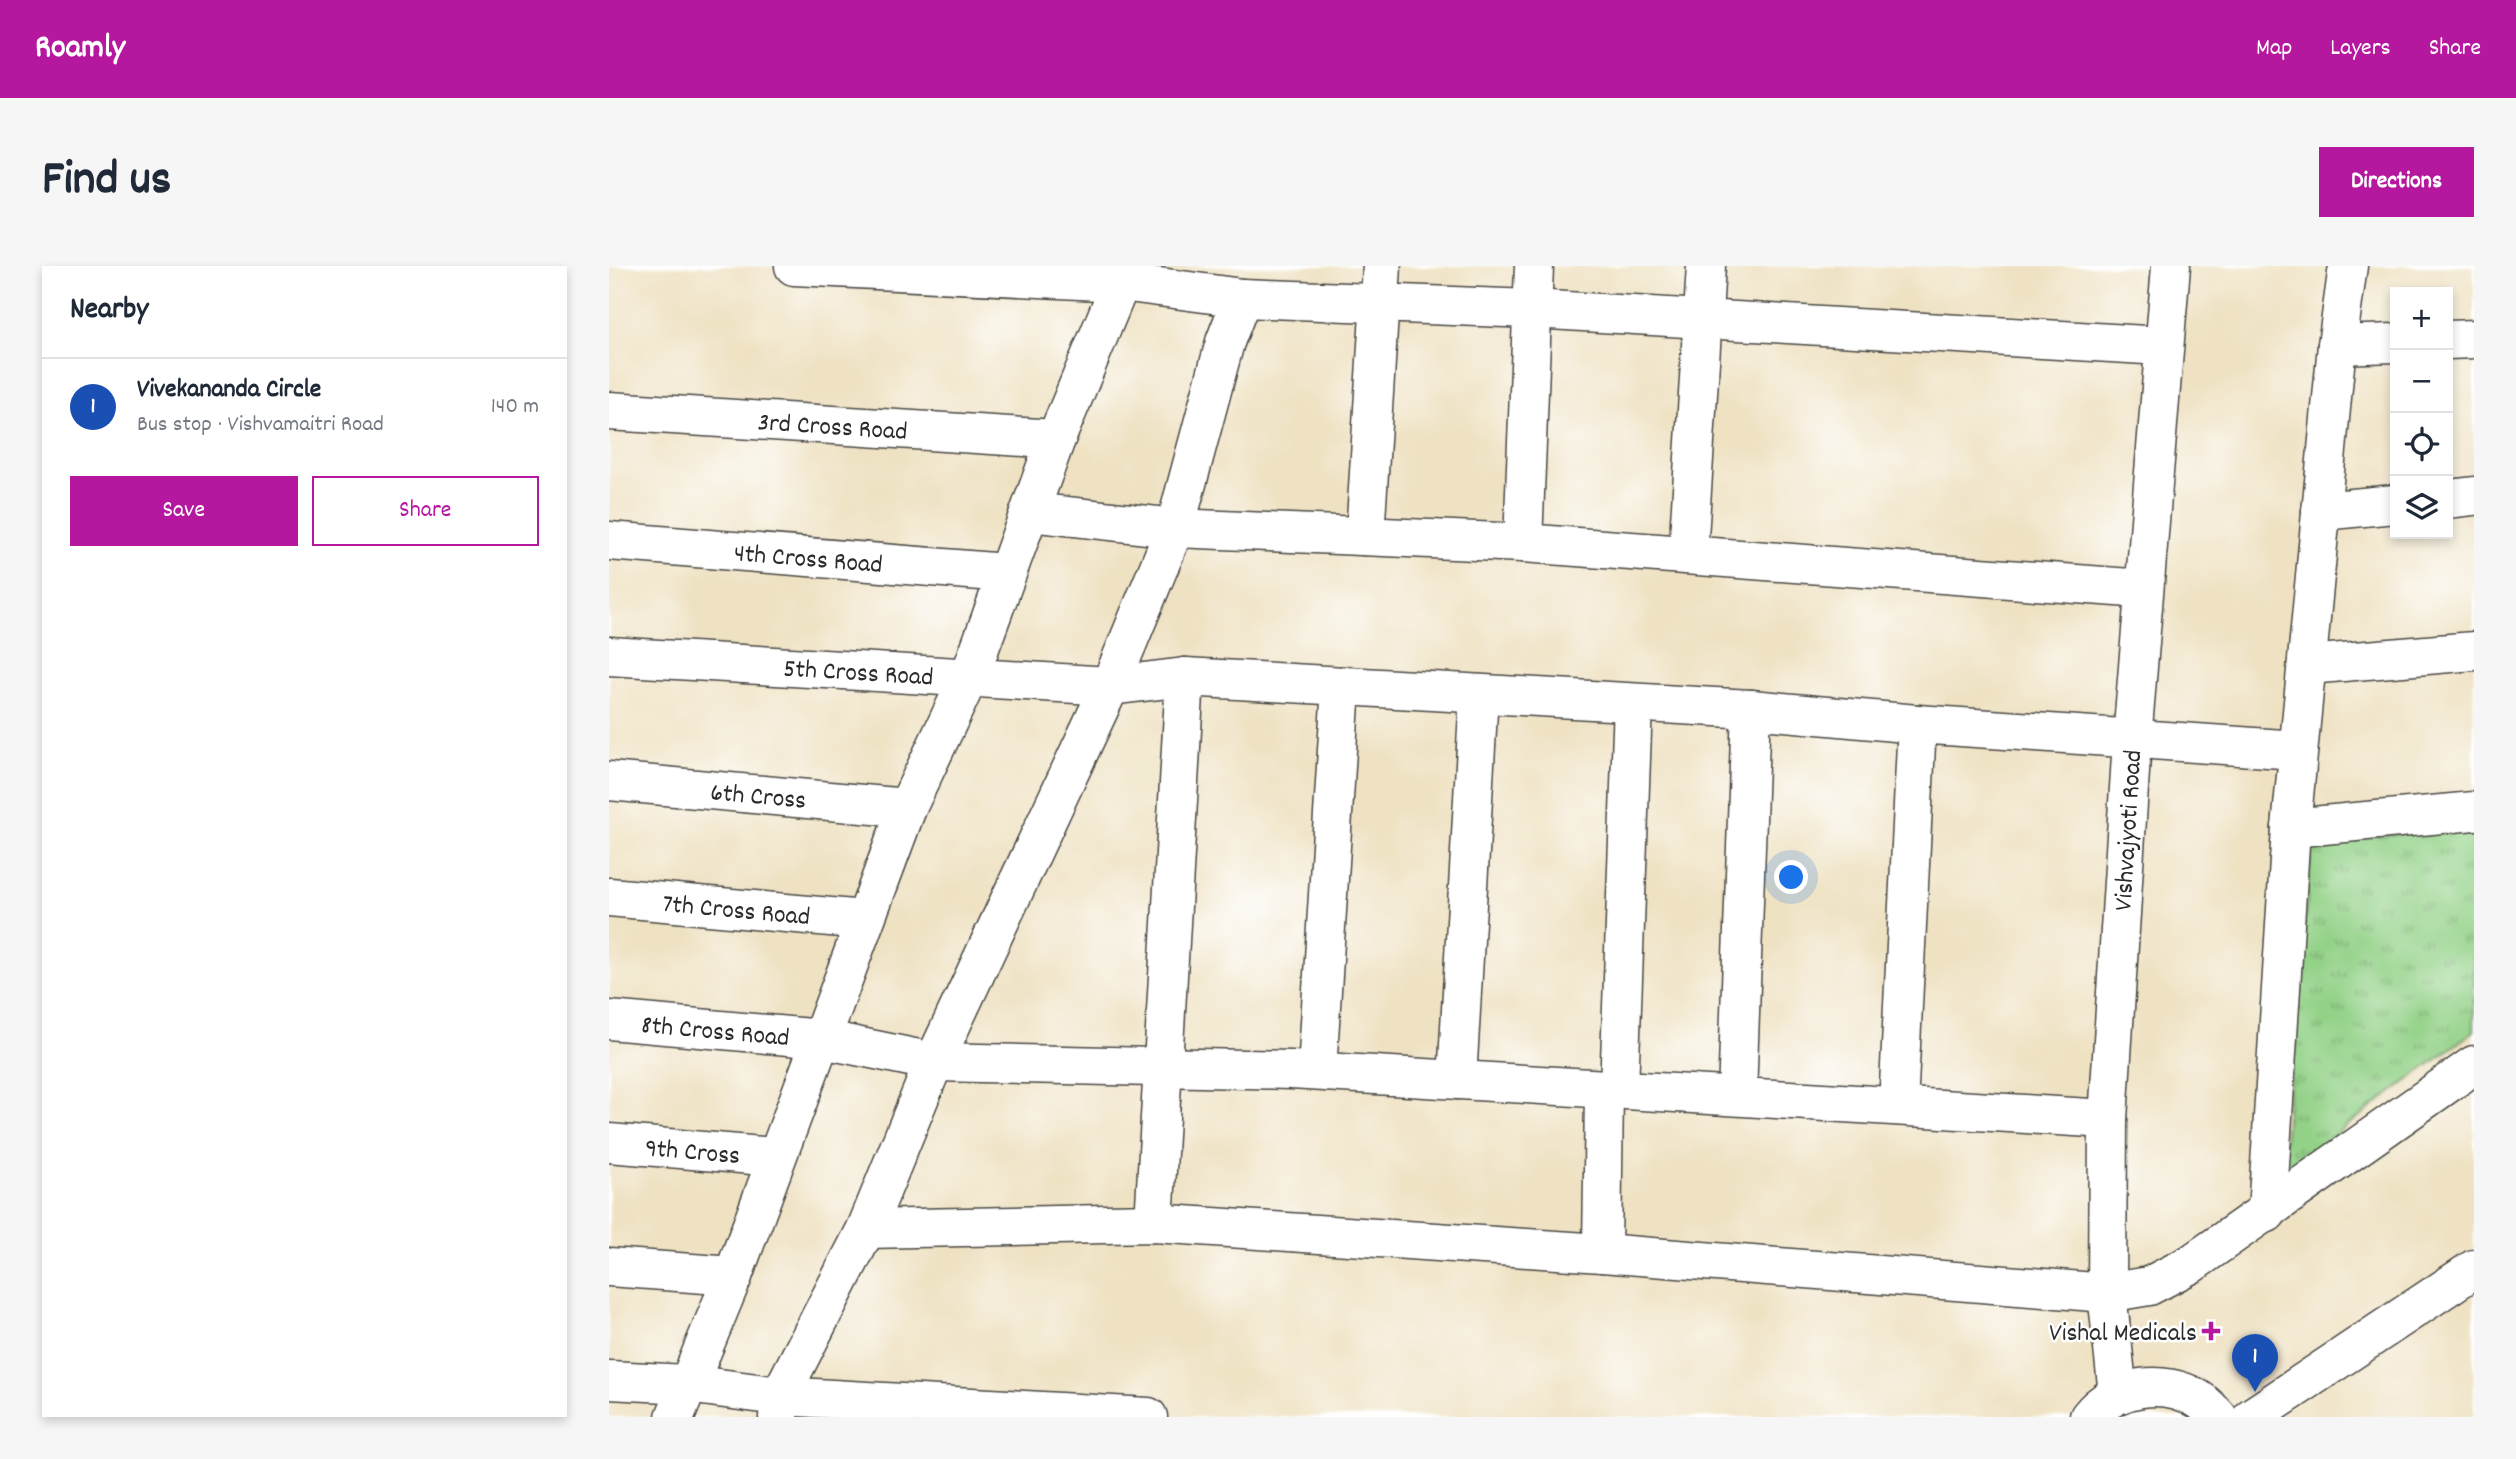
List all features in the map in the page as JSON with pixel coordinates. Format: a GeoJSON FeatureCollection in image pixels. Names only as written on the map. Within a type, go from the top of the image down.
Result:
{"type":"FeatureCollection","features":[{"type":"Feature","properties":{"kind":"street"},"geometry":{"type":"LineString","coordinates":[[794,266],[1123,274],[1242,298],[1532,309],[2163,346]]}},
{"type":"Feature","properties":{"kind":"street"},"geometry":{"type":"LineString","coordinates":[[1365,536],[1383,266]]}},
{"type":"Feature","properties":{"kind":"street"},"geometry":{"type":"LineString","coordinates":[[1523,543],[1534,266]]}},
{"type":"Feature","properties":{"kind":"street"},"geometry":{"type":"LineString","coordinates":[[1688,554],[1706,266]]}},
{"type":"Feature","properties":{"kind":"street","name":"Vishvajyoti Road"},"geometry":{"type":"LineString","coordinates":[[2119,1394],[2107,1293],[2108,1119],[2132,740],[2171,266]]}},
{"type":"Feature","properties":{"kind":"street"},"geometry":{"type":"LineString","coordinates":[[2267,1213],[2291,828],[2337,345],[2348,266]]}},
{"type":"Feature","properties":{"kind":"street"},"geometry":{"type":"LineString","coordinates":[[681,1401],[733,1276],[775,1157],[822,1039],[907,808],[970,675],[1056,439],[1123,274]]}},
{"type":"Feature","properties":{"kind":"street"},"geometry":{"type":"LineString","coordinates":[[779,1407],[866,1229],[934,1062],[1110,686],[1175,528],[1225,342],[1242,298]]}},
{"type":"Feature","properties":{"kind":"street"},"geometry":{"type":"LineString","coordinates":[[2453,341],[2474,339]]}},
{"type":"Feature","properties":{"kind":"street"},"geometry":{"type":"LineString","coordinates":[[2337,345],[2390,343]]}},
{"type":"Feature","properties":{"kind":"street","name":"3rd Cross Road"},"geometry":{"type":"LineString","coordinates":[[609,411],[1056,439]]}},
{"type":"Feature","properties":{"kind":"street"},"geometry":{"type":"LineString","coordinates":[[2453,498],[2474,496]]}},
{"type":"Feature","properties":{"kind":"street"},"geometry":{"type":"LineString","coordinates":[[2321,511],[2390,504]]}},
{"type":"Feature","properties":{"kind":"street"},"geometry":{"type":"LineString","coordinates":[[1030,512],[1175,528],[1523,543],[2144,589]]}},
{"type":"Feature","properties":{"kind":"street","name":"4th Cross Road"},"geometry":{"type":"LineString","coordinates":[[609,541],[1006,573]]}},
{"type":"Feature","properties":{"kind":"street"},"geometry":{"type":"LineString","coordinates":[[2307,665],[2474,651]]}},
{"type":"Feature","properties":{"kind":"street","name":"5th Cross Road"},"geometry":{"type":"LineString","coordinates":[[609,656],[970,675],[1110,686],[1185,677],[1751,709],[1917,724],[2298,750]]}},
{"type":"Feature","properties":{"kind":"street"},"geometry":{"type":"LineString","coordinates":[[1154,1223],[1185,677]]}},
{"type":"Feature","properties":{"kind":"street"},"geometry":{"type":"LineString","coordinates":[[1317,1071],[1341,686]]}},
{"type":"Feature","properties":{"kind":"street"},"geometry":{"type":"LineString","coordinates":[[1457,1080],[1479,694]]}},
{"type":"Feature","properties":{"kind":"street"},"geometry":{"type":"LineString","coordinates":[[1602,1252],[1633,703]]}},
{"type":"Feature","properties":{"kind":"street"},"geometry":{"type":"LineString","coordinates":[[1737,1096],[1751,709]]}},
{"type":"Feature","properties":{"kind":"street"},"geometry":{"type":"LineString","coordinates":[[1898,1106],[1917,724]]}},
{"type":"Feature","properties":{"kind":"street","name":"6th Cross"},"geometry":{"type":"LineString","coordinates":[[609,781],[907,808]]}},
{"type":"Feature","properties":{"kind":"street"},"geometry":{"type":"LineString","coordinates":[[2291,828],[2474,811]]}},
{"type":"Feature","properties":{"kind":"street","name":"7th Cross Road"},"geometry":{"type":"LineString","coordinates":[[609,897],[864,920]]}},
{"type":"Feature","properties":{"kind":"street","name":"8th Cross Road"},"geometry":{"type":"LineString","coordinates":[[609,1020],[822,1039],[934,1062],[1161,1065],[1317,1071],[2108,1119]]}},
{"type":"Feature","properties":{"kind":"street"},"geometry":{"type":"LineString","coordinates":[[866,1229],[1154,1223],[1602,1252],[2107,1293],[2149,1286],[2191,1264],[2474,1065]]}},
{"type":"Feature","properties":{"kind":"street","name":"9th Cross"},"geometry":{"type":"LineString","coordinates":[[609,1143],[775,1157]]}},
{"type":"Feature","properties":{"kind":"street"},"geometry":{"type":"LineString","coordinates":[[609,1267],[733,1276]]}},
{"type":"Feature","properties":{"kind":"street"},"geometry":{"type":"LineString","coordinates":[[2252,1417],[2474,1269]]}},
{"type":"Feature","properties":{"kind":"street"},"geometry":{"type":"LineString","coordinates":[[609,1380],[681,1401],[779,1407],[1132,1416]]}},
{"type":"Feature","properties":{"kind":"street"},"geometry":{"type":"LineString","coordinates":[[2089,1417],[2119,1394],[2145,1387],[2172,1388],[2198,1399],[2218,1417]]}},
{"type":"Feature","properties":{"kind":"green space"},"geometry":{"type":"Polygon","coordinates":[[[2474,826],[2474,1031],[2281,1175],[2312,842],[2474,826]]]}},
{"type":"Feature","properties":{"kind":"place","name":"Vishal Medicals"},"geometry":{"type":"Point","coordinates":[2211,1331]}},
{"type":"Feature","properties":{"kind":"place","name":"Vivekananda Circle"},"geometry":{"type":"Point","coordinates":[2255,1392]}}]}
